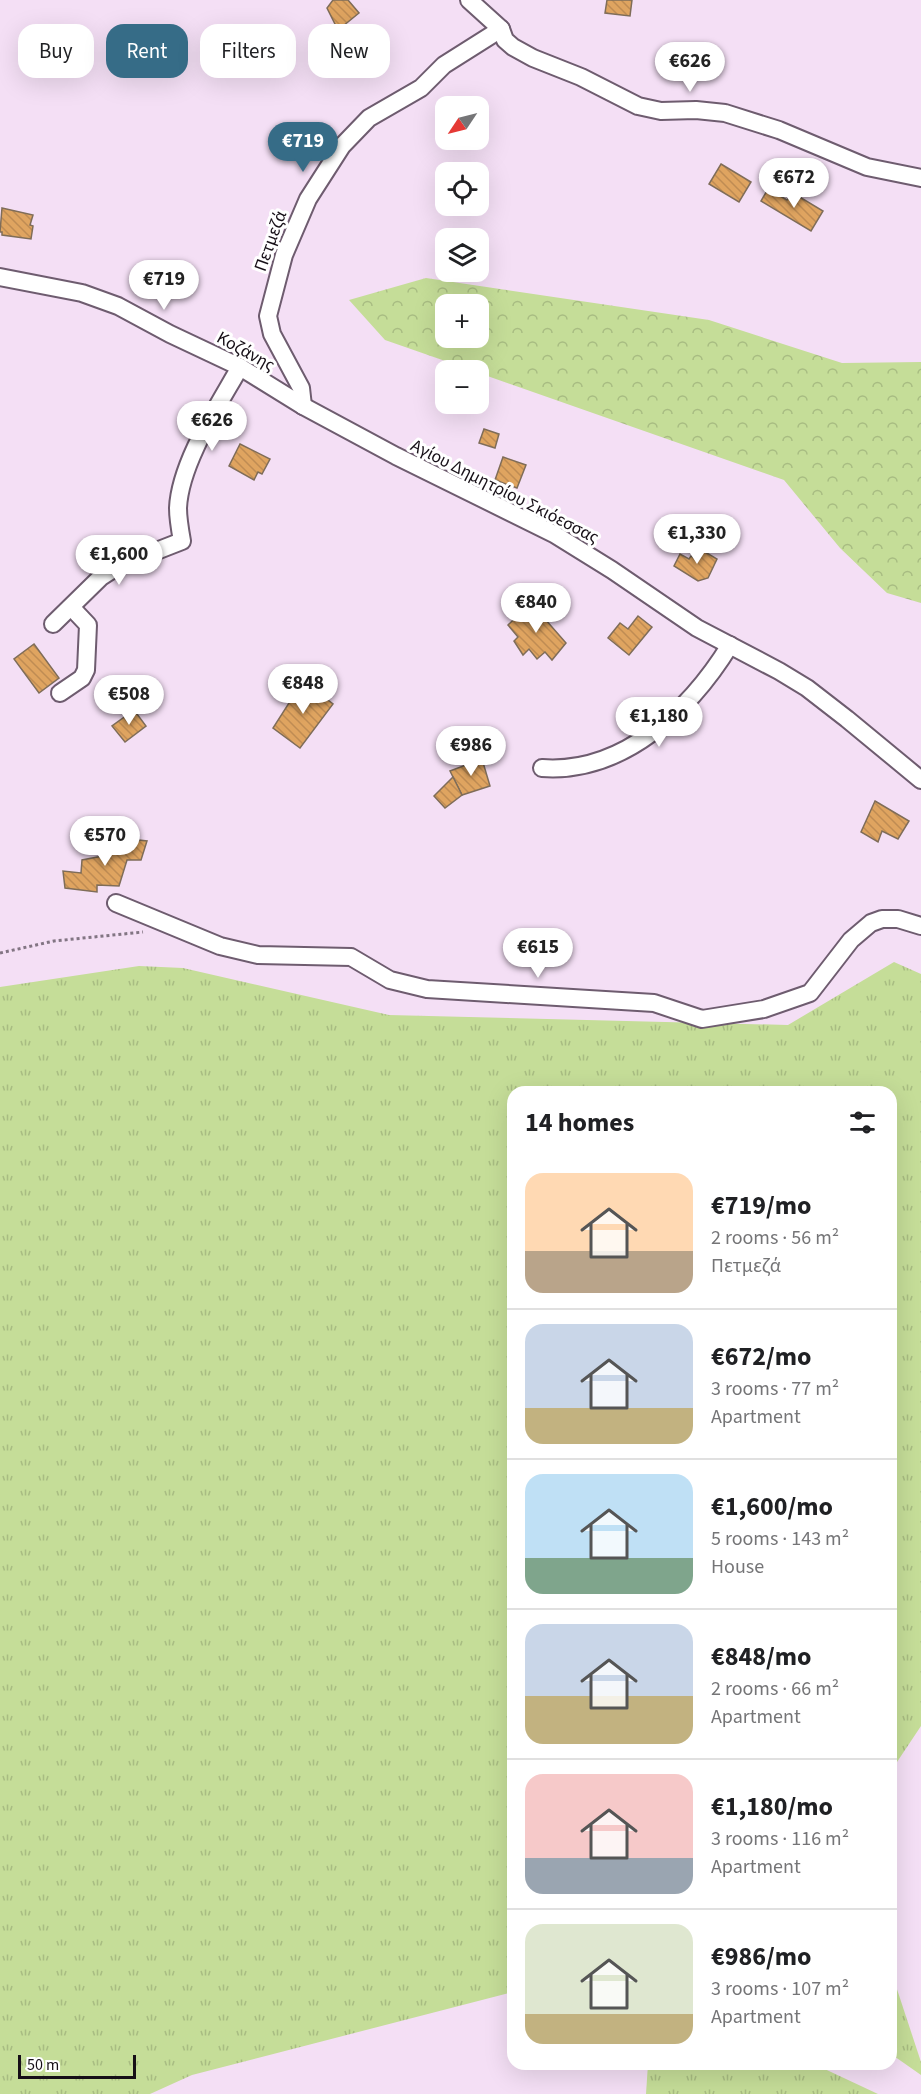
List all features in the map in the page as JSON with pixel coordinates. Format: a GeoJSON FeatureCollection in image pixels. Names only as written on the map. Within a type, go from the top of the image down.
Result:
{"type":"FeatureCollection","features":[{"type":"Feature","properties":{"kind":"street"},"geometry":{"type":"LineString","coordinates":[[469,0],[501,29],[505,40],[518,50],[638,106],[661,111],[696,110],[725,113],[779,130],[867,167],[921,177]]}},
{"type":"Feature","properties":{"kind":"street","name":"Πετμεζά"},"geometry":{"type":"LineString","coordinates":[[303,406],[301,388],[272,334],[268,316],[284,255],[308,199],[342,146],[369,118],[421,88],[444,65],[501,29]]}},
{"type":"Feature","properties":{"kind":"street","name":"Κοζάνης"},"geometry":{"type":"LineString","coordinates":[[0,276],[56,286],[94,296],[240,367],[303,406]]}},
{"type":"Feature","properties":{"kind":"street"},"geometry":{"type":"LineString","coordinates":[[53,624],[101,577],[118,566],[182,540],[178,509],[180,494],[195,447],[240,367]]}},
{"type":"Feature","properties":{"kind":"street","name":"Αγίου Δημητρίου Σκιόεσσας"},"geometry":{"type":"LineString","coordinates":[[303,406],[430,474],[554,534],[697,628],[807,688],[921,780]]}},
{"type":"Feature","properties":{"kind":"street"},"geometry":{"type":"LineString","coordinates":[[60,693],[82,678],[86,670],[88,625],[71,607]]}},
{"type":"Feature","properties":{"kind":"street"},"geometry":{"type":"LineString","coordinates":[[542,768],[583,765],[610,756],[636,743],[690,700],[730,645]]}},
{"type":"Feature","properties":{"kind":"street"},"geometry":{"type":"LineString","coordinates":[[116,903],[220,946],[258,956],[351,957],[390,980],[427,989],[654,1003],[702,1019],[764,1009],[810,993],[851,940],[872,923],[882,919],[898,918],[921,926]]}},
{"type":"Feature","properties":{"kind":"path"},"geometry":{"type":"LineString","coordinates":[[0,953],[54,941],[147,932]]}},
{"type":"Feature","properties":{"kind":"green space"},"geometry":{"type":"Polygon","coordinates":[[[426,278],[435,279],[435,282],[453,282],[709,320],[842,363],[921,362],[921,603],[887,593],[840,548],[784,480],[489,377],[489,360],[442,360],[385,340],[349,300],[426,278]]]}},
{"type":"Feature","properties":{"kind":"green space"},"geometry":{"type":"Polygon","coordinates":[[[894,962],[921,974],[921,1726],[897,1762],[897,1086],[507,1086],[507,1994],[192,2075],[150,2094],[0,2094],[0,987],[139,966],[183,968],[389,1015],[788,1025],[894,962]]]}},
{"type":"Feature","properties":{"kind":"green space"},"geometry":{"type":"Polygon","coordinates":[[[897,1989],[921,2062],[921,2075],[897,2058],[897,1989]]]}},
{"type":"Feature","properties":{"kind":"green space"},"geometry":{"type":"Polygon","coordinates":[[[648,2070],[827,2070],[878,2094],[646,2094],[648,2070]]]}},
{"type":"Feature","properties":{"kind":"building"},"geometry":{"type":"Polygon","coordinates":[[[333,0],[348,0],[359,13],[345,24],[335,24],[327,8],[333,0]]]}},
{"type":"Feature","properties":{"kind":"building"},"geometry":{"type":"Polygon","coordinates":[[[607,0],[632,0],[630,16],[605,13],[607,0]]]}},
{"type":"Feature","properties":{"kind":"building"},"geometry":{"type":"Polygon","coordinates":[[[721,164],[751,182],[739,202],[709,184],[721,164]]]}},
{"type":"Feature","properties":{"kind":"building"},"geometry":{"type":"Polygon","coordinates":[[[768,189],[787,200],[793,193],[823,211],[811,231],[761,201],[768,189]]]}},
{"type":"Feature","properties":{"kind":"building"},"geometry":{"type":"Polygon","coordinates":[[[2,208],[33,215],[30,225],[33,226],[31,239],[2,235],[0,232],[2,208]]]}},
{"type":"Feature","properties":{"kind":"building"},"geometry":{"type":"Polygon","coordinates":[[[484,429],[499,434],[495,448],[479,443],[484,429]]]}},
{"type":"Feature","properties":{"kind":"building"},"geometry":{"type":"Polygon","coordinates":[[[240,444],[270,459],[262,474],[258,472],[254,480],[229,466],[240,444]]]}},
{"type":"Feature","properties":{"kind":"building"},"geometry":{"type":"Polygon","coordinates":[[[503,457],[526,465],[517,488],[495,480],[503,457]]]}},
{"type":"Feature","properties":{"kind":"building"},"geometry":{"type":"Polygon","coordinates":[[[700,549],[717,559],[708,578],[698,581],[674,566],[680,554],[689,559],[691,556],[694,558],[700,549]]]}},
{"type":"Feature","properties":{"kind":"building"},"geometry":{"type":"Polygon","coordinates":[[[531,603],[566,643],[552,660],[545,652],[537,659],[529,649],[523,655],[514,641],[518,637],[508,625],[531,603]]]}},
{"type":"Feature","properties":{"kind":"building"},"geometry":{"type":"Polygon","coordinates":[[[638,616],[652,627],[629,655],[608,638],[620,623],[628,629],[638,616]]]}},
{"type":"Feature","properties":{"kind":"building"},"geometry":{"type":"Polygon","coordinates":[[[34,644],[59,678],[39,693],[14,659],[34,644]]]}},
{"type":"Feature","properties":{"kind":"building"},"geometry":{"type":"Polygon","coordinates":[[[303,681],[333,704],[300,748],[273,728],[303,681]]]}},
{"type":"Feature","properties":{"kind":"building"},"geometry":{"type":"Polygon","coordinates":[[[134,710],[146,726],[125,742],[112,726],[134,710]]]}},
{"type":"Feature","properties":{"kind":"building"},"geometry":{"type":"Polygon","coordinates":[[[482,759],[490,786],[462,795],[450,771],[482,759]]]}},
{"type":"Feature","properties":{"kind":"building"},"geometry":{"type":"Polygon","coordinates":[[[453,777],[462,795],[445,808],[434,796],[453,777]]]}},
{"type":"Feature","properties":{"kind":"building"},"geometry":{"type":"Polygon","coordinates":[[[875,801],[909,821],[898,839],[882,831],[878,842],[861,832],[875,801]]]}},
{"type":"Feature","properties":{"kind":"building"},"geometry":{"type":"Polygon","coordinates":[[[120,838],[147,841],[141,860],[127,860],[119,886],[97,885],[97,892],[65,888],[63,871],[81,873],[82,860],[108,855],[120,838]]]}}]}
